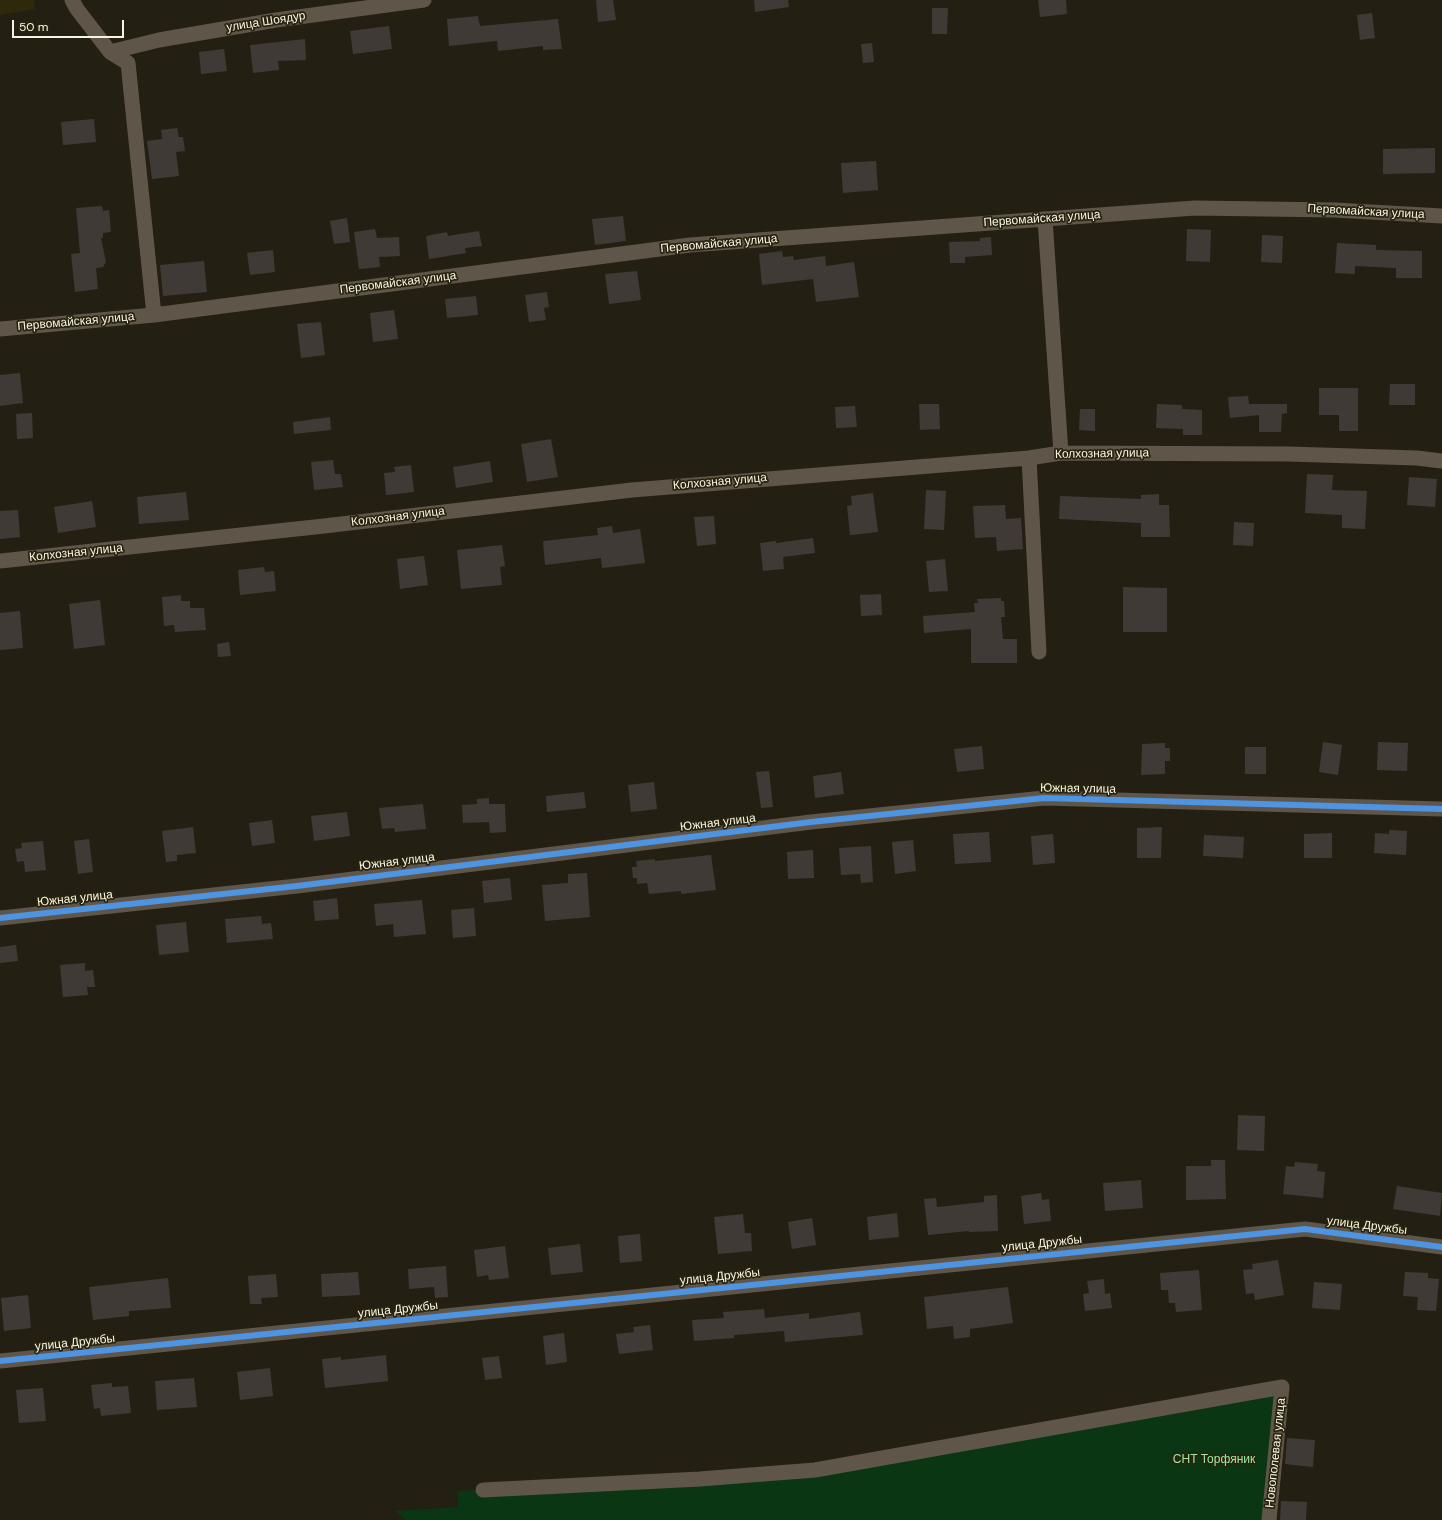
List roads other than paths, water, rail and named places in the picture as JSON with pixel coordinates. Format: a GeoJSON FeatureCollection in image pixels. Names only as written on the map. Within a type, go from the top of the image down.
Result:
{"type":"FeatureCollection","features":[{"type":"Feature","properties":{"kind":"street"},"geometry":{"type":"LineString","coordinates":[[72,0],[77,9],[110,52],[128,62],[154,315]]}},
{"type":"Feature","properties":{"kind":"street","name":"улица Шоядур"},"geometry":{"type":"LineString","coordinates":[[110,52],[159,40],[260,23],[424,0]]}},
{"type":"Feature","properties":{"kind":"street","name":"Первомайская улица"},"geometry":{"type":"LineString","coordinates":[[0,329],[154,315],[690,245],[1195,208],[1335,210],[1442,216]]}},
{"type":"Feature","properties":{"kind":"street"},"geometry":{"type":"LineString","coordinates":[[1045,219],[1061,452]]}},
{"type":"Feature","properties":{"kind":"street","name":"Колхозная улица"},"geometry":{"type":"LineString","coordinates":[[0,561],[308,528],[632,490],[1029,458],[1061,452],[1289,454],[1417,458],[1442,461]]}},
{"type":"Feature","properties":{"kind":"street"},"geometry":{"type":"LineString","coordinates":[[1029,458],[1039,652]]}},
{"type":"Feature","properties":{"kind":"street","name":"Южная улица"},"geometry":{"type":"LineString","coordinates":[[0,918],[297,886],[811,822],[1044,798],[1442,809]]}},
{"type":"Feature","properties":{"kind":"street","name":"улица Дружбы"},"geometry":{"type":"LineString","coordinates":[[0,1361],[1305,1229],[1442,1247]]}},
{"type":"Feature","properties":{"kind":"street","name":"Новополевая улица"},"geometry":{"type":"LineString","coordinates":[[483,1490],[700,1479],[814,1470],[1282,1387],[1269,1520]]}},
{"type":"Feature","properties":{"kind":"park label","name":"СНТ Торфяник"},"geometry":{"type":"Point","coordinates":[1214,1460]}}]}
